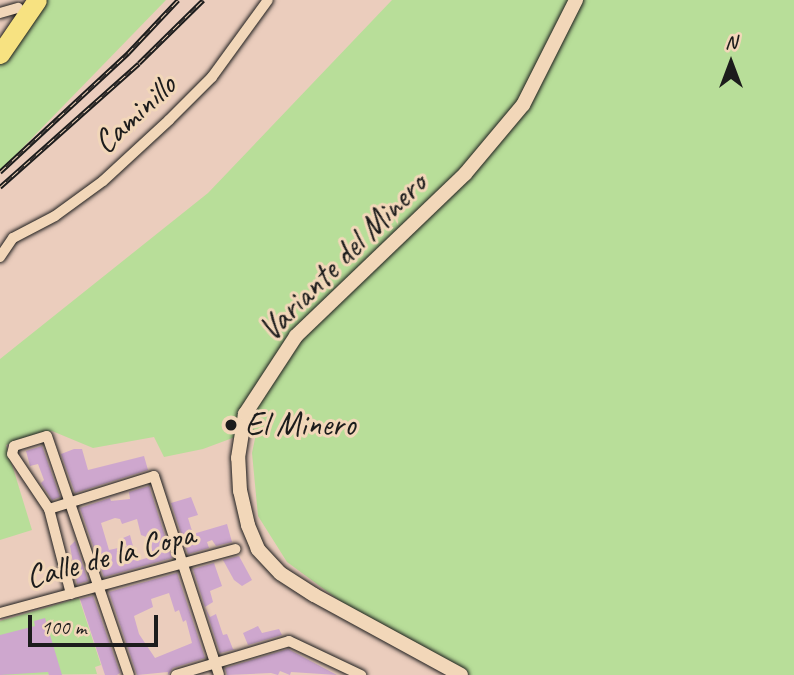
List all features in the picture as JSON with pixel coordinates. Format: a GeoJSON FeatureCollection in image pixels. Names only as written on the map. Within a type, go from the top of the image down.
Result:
{"type":"FeatureCollection","features":[{"type":"Feature","properties":{"kind":"highway"},"geometry":{"type":"LineString","coordinates":[[0,54],[37,0]]}},
{"type":"Feature","properties":{"kind":"highway"},"geometry":{"type":"LineString","coordinates":[[0,33],[14,7]]}},
{"type":"Feature","properties":{"kind":"street","name":"Caminillo"},"geometry":{"type":"LineString","coordinates":[[0,242],[55,216],[103,181],[212,77],[268,0]]}},
{"type":"Feature","properties":{"kind":"street","name":"Variante del Minero"},"geometry":{"type":"LineString","coordinates":[[461,675],[351,617],[280,573],[258,550],[240,491],[238,458],[245,414],[296,336],[465,174],[523,104],[576,0]]}},
{"type":"Feature","properties":{"kind":"street","name":"Caminillo"},"geometry":{"type":"LineString","coordinates":[[0,257],[13,238]]}},
{"type":"Feature","properties":{"kind":"street"},"geometry":{"type":"LineString","coordinates":[[71,594],[49,509],[12,450],[14,446],[47,436],[52,443],[128,675]]}},
{"type":"Feature","properties":{"kind":"street"},"geometry":{"type":"LineString","coordinates":[[49,509],[154,476],[217,669]]}},
{"type":"Feature","properties":{"kind":"street","name":"Calle de la Copa"},"geometry":{"type":"LineString","coordinates":[[0,614],[234,549]]}},
{"type":"Feature","properties":{"kind":"street"},"geometry":{"type":"LineString","coordinates":[[176,675],[217,669],[289,641],[361,675]]}},
{"type":"Feature","properties":{"kind":"green space"},"geometry":{"type":"Polygon","coordinates":[[[38,0],[166,0],[0,171],[0,57],[38,0]]]}},
{"type":"Feature","properties":{"kind":"green space"},"geometry":{"type":"Polygon","coordinates":[[[392,0],[794,0],[794,675],[470,675],[355,612],[287,562],[258,516],[252,453],[257,429],[203,449],[164,457],[154,437],[93,448],[52,431],[6,445],[32,530],[0,540],[0,359],[208,193],[392,0]]]}},
{"type":"Feature","properties":{"kind":"green space"},"geometry":{"type":"Polygon","coordinates":[[[79,598],[101,665],[95,667],[97,674],[0,675],[0,621],[79,598]]]}},
{"type":"Feature","properties":{"kind":"building"},"geometry":{"type":"Polygon","coordinates":[[[42,446],[60,497],[52,500],[41,483],[44,480],[38,464],[30,466],[26,451],[42,446]]]}},
{"type":"Feature","properties":{"kind":"building"},"geometry":{"type":"Polygon","coordinates":[[[82,449],[88,470],[144,456],[148,470],[75,493],[61,454],[82,449]]]}},
{"type":"Feature","properties":{"kind":"building"},"geometry":{"type":"Polygon","coordinates":[[[149,486],[172,558],[104,577],[80,508],[110,498],[111,501],[130,499],[129,492],[149,486]],[[120,519],[101,523],[109,550],[127,546],[123,538],[130,535],[137,561],[153,556],[149,538],[141,535],[137,519],[122,524],[120,519]]]}},
{"type":"Feature","properties":{"kind":"building"},"geometry":{"type":"Polygon","coordinates":[[[191,497],[198,515],[188,518],[193,534],[227,524],[232,542],[216,546],[212,540],[207,542],[209,548],[188,554],[171,503],[191,497]]]}},
{"type":"Feature","properties":{"kind":"building"},"geometry":{"type":"Polygon","coordinates":[[[75,541],[88,581],[77,584],[70,546],[75,541]]]}},
{"type":"Feature","properties":{"kind":"building"},"geometry":{"type":"Polygon","coordinates":[[[239,556],[252,580],[242,586],[234,580],[223,560],[239,556]]]}},
{"type":"Feature","properties":{"kind":"building"},"geometry":{"type":"Polygon","coordinates":[[[214,563],[222,586],[210,591],[213,602],[205,607],[193,569],[214,563]]]}},
{"type":"Feature","properties":{"kind":"building"},"geometry":{"type":"Polygon","coordinates":[[[177,573],[205,658],[173,668],[168,675],[168,672],[137,675],[109,592],[177,573]],[[169,593],[151,599],[153,607],[134,616],[139,634],[155,658],[192,643],[186,620],[183,622],[179,610],[175,612],[169,593]]]}},
{"type":"Feature","properties":{"kind":"building"},"geometry":{"type":"Polygon","coordinates":[[[93,596],[120,673],[117,675],[105,675],[80,599],[93,596]]]}},
{"type":"Feature","properties":{"kind":"building"},"geometry":{"type":"Polygon","coordinates":[[[205,607],[210,617],[216,614],[223,635],[227,634],[233,649],[236,649],[220,653],[205,607]]]}},
{"type":"Feature","properties":{"kind":"building"},"geometry":{"type":"Polygon","coordinates":[[[45,618],[62,675],[49,675],[48,672],[0,675],[0,635],[35,626],[34,621],[45,618]]]}},
{"type":"Feature","properties":{"kind":"building"},"geometry":{"type":"Polygon","coordinates":[[[258,626],[262,633],[279,629],[282,635],[248,645],[243,633],[258,626]]]}},
{"type":"Feature","properties":{"kind":"building"},"geometry":{"type":"Polygon","coordinates":[[[288,649],[337,675],[291,672],[290,675],[280,671],[278,675],[227,675],[225,668],[288,649]]]}},
{"type":"Feature","properties":{"kind":"railway"},"geometry":{"type":"LineString","coordinates":[[0,172],[128,53],[178,0]]}},
{"type":"Feature","properties":{"kind":"railway"},"geometry":{"type":"LineString","coordinates":[[0,187],[139,63],[203,0]]}},
{"type":"Feature","properties":{"kind":"place","name":"El Minero"},"geometry":{"type":"Point","coordinates":[231,425]}}]}
